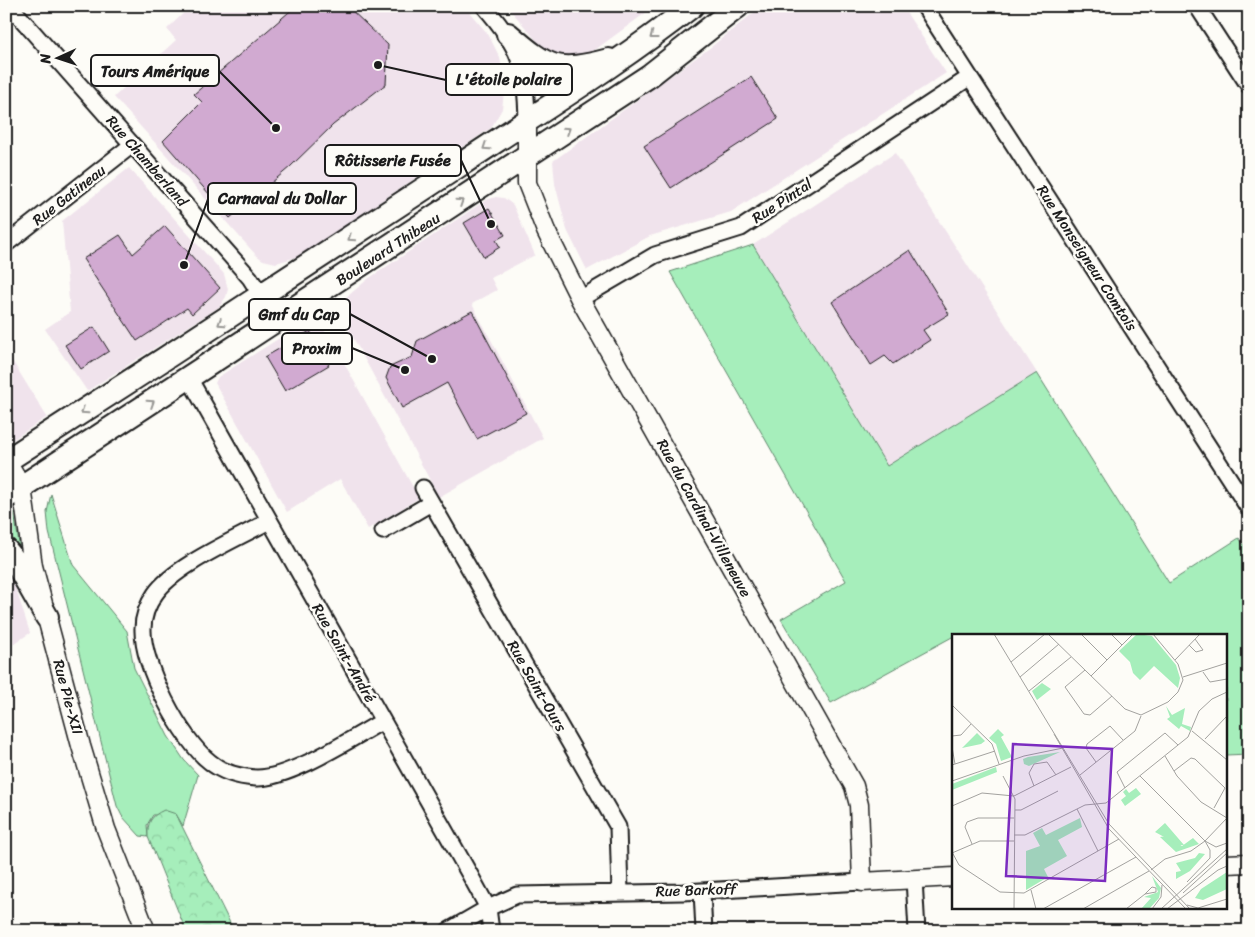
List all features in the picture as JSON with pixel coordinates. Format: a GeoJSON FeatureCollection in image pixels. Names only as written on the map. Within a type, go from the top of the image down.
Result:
{"type":"FeatureCollection","features":[{"type":"Feature","properties":{"kind":"main road","name":"Boulevard Thibeau"},"geometry":{"type":"LineString","coordinates":[[7,461],[527,121],[624,56],[692,6]]}},
{"type":"Feature","properties":{"kind":"main road","name":"Boulevard Thibeau"},"geometry":{"type":"LineString","coordinates":[[14,492],[649,76],[738,6]]}},
{"type":"Feature","properties":{"kind":"main road"},"geometry":{"type":"LineString","coordinates":[[508,34],[535,57],[558,68],[580,68],[624,56]]}},
{"type":"Feature","properties":{"kind":"main road"},"geometry":{"type":"LineString","coordinates":[[6,550],[15,561],[47,617]]}},
{"type":"Feature","properties":{"kind":"street","name":"Rue Chamberland"},"geometry":{"type":"LineString","coordinates":[[10,6],[250,278],[277,321]]}},
{"type":"Feature","properties":{"kind":"street"},"geometry":{"type":"LineString","coordinates":[[484,6],[508,34],[522,71],[527,121]]}},
{"type":"Feature","properties":{"kind":"street","name":"Rue Monseigneur Comtois"},"geometry":{"type":"LineString","coordinates":[[924,6],[1249,509]]}},
{"type":"Feature","properties":{"kind":"street"},"geometry":{"type":"LineString","coordinates":[[1197,6],[1249,86]]}},
{"type":"Feature","properties":{"kind":"street","name":"Rue Pintal"},"geometry":{"type":"LineString","coordinates":[[580,299],[655,255],[741,228],[970,77]]}},
{"type":"Feature","properties":{"kind":"street","name":"Rue du Cardinal-Villeneuve"},"geometry":{"type":"LineString","coordinates":[[527,121],[526,157],[528,182],[546,231],[580,299],[854,786],[859,805],[862,882]]}},
{"type":"Feature","properties":{"kind":"street","name":"Rue Gatineau"},"geometry":{"type":"LineString","coordinates":[[6,244],[132,145]]}},
{"type":"Feature","properties":{"kind":"street","name":"Rue Saint-André"},"geometry":{"type":"LineString","coordinates":[[189,378],[488,908],[491,931]]}},
{"type":"Feature","properties":{"kind":"street","name":"Rue Pie-XII"},"geometry":{"type":"LineString","coordinates":[[7,461],[81,746],[103,820],[146,931]]}},
{"type":"Feature","properties":{"kind":"street","name":"Rue Saint-Ours"},"geometry":{"type":"LineString","coordinates":[[423,488],[618,827],[620,892]]}},
{"type":"Feature","properties":{"kind":"street"},"geometry":{"type":"LineString","coordinates":[[383,531],[431,503]]}},
{"type":"Feature","properties":{"kind":"street"},"geometry":{"type":"LineString","coordinates":[[269,521],[170,578],[148,604],[142,628],[145,652],[149,665],[183,733],[196,749],[217,767],[235,775],[267,778],[292,769],[383,721]]}},
{"type":"Feature","properties":{"kind":"street"},"geometry":{"type":"LineString","coordinates":[[1228,864],[1249,862]]}},
{"type":"Feature","properties":{"kind":"street","name":"Rue Barkoff"},"geometry":{"type":"LineString","coordinates":[[448,931],[488,908],[517,895],[702,891],[952,877]]}},
{"type":"Feature","properties":{"kind":"street"},"geometry":{"type":"LineString","coordinates":[[914,880],[917,931]]}},
{"type":"Feature","properties":{"kind":"street"},"geometry":{"type":"LineString","coordinates":[[702,891],[704,931]]}},
{"type":"Feature","properties":{"kind":"shaded area"},"geometry":{"type":"Polygon","coordinates":[[[191,6],[464,6],[488,34],[500,58],[505,84],[502,109],[491,128],[297,257],[276,263],[263,260],[256,255],[114,97],[176,40],[167,29],[191,6]]]}},
{"type":"Feature","properties":{"kind":"shaded area"},"geometry":{"type":"Polygon","coordinates":[[[507,6],[655,6],[588,55],[567,59],[542,47],[507,6]]]}},
{"type":"Feature","properties":{"kind":"shaded area"},"geometry":{"type":"Polygon","coordinates":[[[762,6],[902,6],[946,73],[731,212],[650,236],[587,270],[567,230],[555,184],[553,161],[711,47],[762,6]]]}},
{"type":"Feature","properties":{"kind":"shaded area"},"geometry":{"type":"Polygon","coordinates":[[[895,153],[1037,373],[887,466],[753,245],[895,153]]]}},
{"type":"Feature","properties":{"kind":"shaded area"},"geometry":{"type":"Polygon","coordinates":[[[129,168],[224,274],[228,289],[226,297],[219,307],[87,391],[45,329],[70,312],[62,221],[129,168]]]}},
{"type":"Feature","properties":{"kind":"shaded area"},"geometry":{"type":"Polygon","coordinates":[[[496,197],[504,198],[513,205],[535,255],[491,278],[497,290],[472,304],[543,438],[439,497],[336,306],[368,279],[486,200],[496,197]]]}},
{"type":"Feature","properties":{"kind":"shaded area"},"geometry":{"type":"Polygon","coordinates":[[[313,317],[317,318],[344,363],[419,498],[368,529],[340,479],[287,512],[215,383],[218,377],[313,317]]]}},
{"type":"Feature","properties":{"kind":"shaded area"},"geometry":{"type":"Polygon","coordinates":[[[8,354],[47,417],[6,444],[6,355],[8,354]]]}},
{"type":"Feature","properties":{"kind":"shaded area"},"geometry":{"type":"Polygon","coordinates":[[[6,572],[16,589],[30,633],[6,649],[6,572]]]}},
{"type":"Feature","properties":{"kind":"green space"},"geometry":{"type":"Polygon","coordinates":[[[753,245],[887,466],[1037,373],[1169,583],[1239,538],[1249,552],[1249,754],[1228,755],[1228,634],[952,634],[952,637],[831,703],[781,619],[846,581],[670,272],[753,245]]]}},
{"type":"Feature","properties":{"kind":"green space"},"geometry":{"type":"Polygon","coordinates":[[[51,494],[73,565],[127,631],[134,668],[168,736],[184,760],[198,775],[183,826],[176,814],[153,815],[147,825],[148,837],[140,836],[122,816],[117,806],[49,532],[47,512],[51,494]]]}},
{"type":"Feature","properties":{"kind":"green space"},"geometry":{"type":"Polygon","coordinates":[[[13,511],[20,550],[6,542],[6,515],[13,511]]]}},
{"type":"Feature","properties":{"kind":"green space"},"geometry":{"type":"Polygon","coordinates":[[[164,810],[176,814],[234,931],[186,931],[148,837],[148,827],[151,820],[164,810]]]}},
{"type":"Feature","properties":{"kind":"building"},"geometry":{"type":"Polygon","coordinates":[[[296,6],[347,6],[388,45],[386,84],[333,125],[290,167],[230,218],[163,141],[202,102],[194,94],[296,6]]]}},
{"type":"Feature","properties":{"kind":"building"},"geometry":{"type":"Polygon","coordinates":[[[751,77],[778,119],[671,188],[644,146],[751,77]]]}},
{"type":"Feature","properties":{"kind":"building"},"geometry":{"type":"Polygon","coordinates":[[[489,208],[505,235],[496,240],[500,247],[484,257],[464,223],[489,208]]]}},
{"type":"Feature","properties":{"kind":"building"},"geometry":{"type":"Polygon","coordinates":[[[165,226],[220,288],[192,314],[187,308],[137,341],[83,259],[120,235],[133,254],[165,226]]]}},
{"type":"Feature","properties":{"kind":"building"},"geometry":{"type":"Polygon","coordinates":[[[910,250],[949,314],[923,330],[930,340],[893,364],[885,356],[871,365],[832,302],[910,250]]]}},
{"type":"Feature","properties":{"kind":"building"},"geometry":{"type":"Polygon","coordinates":[[[472,311],[526,413],[477,439],[447,383],[402,408],[386,378],[390,367],[412,357],[417,341],[472,311]]]}},
{"type":"Feature","properties":{"kind":"building"},"geometry":{"type":"Polygon","coordinates":[[[94,327],[109,351],[81,369],[65,345],[94,327]]]}},
{"type":"Feature","properties":{"kind":"building"},"geometry":{"type":"Polygon","coordinates":[[[310,331],[329,365],[285,391],[265,357],[310,331]]]}},
{"type":"Feature","properties":{"kind":"place","name":"L'étoile polaire"},"geometry":{"type":"Point","coordinates":[378,65]}},
{"type":"Feature","properties":{"kind":"place","name":"Tours Amérique"},"geometry":{"type":"Point","coordinates":[276,128]}},
{"type":"Feature","properties":{"kind":"place","name":"Rôtisserie Fusée"},"geometry":{"type":"Point","coordinates":[491,224]}},
{"type":"Feature","properties":{"kind":"place","name":"Carnaval du Dollar"},"geometry":{"type":"Point","coordinates":[184,265]}},
{"type":"Feature","properties":{"kind":"place","name":"Gmf du Cap"},"geometry":{"type":"Point","coordinates":[432,359]}},
{"type":"Feature","properties":{"kind":"place","name":"Proxim"},"geometry":{"type":"Point","coordinates":[405,370]}}]}
